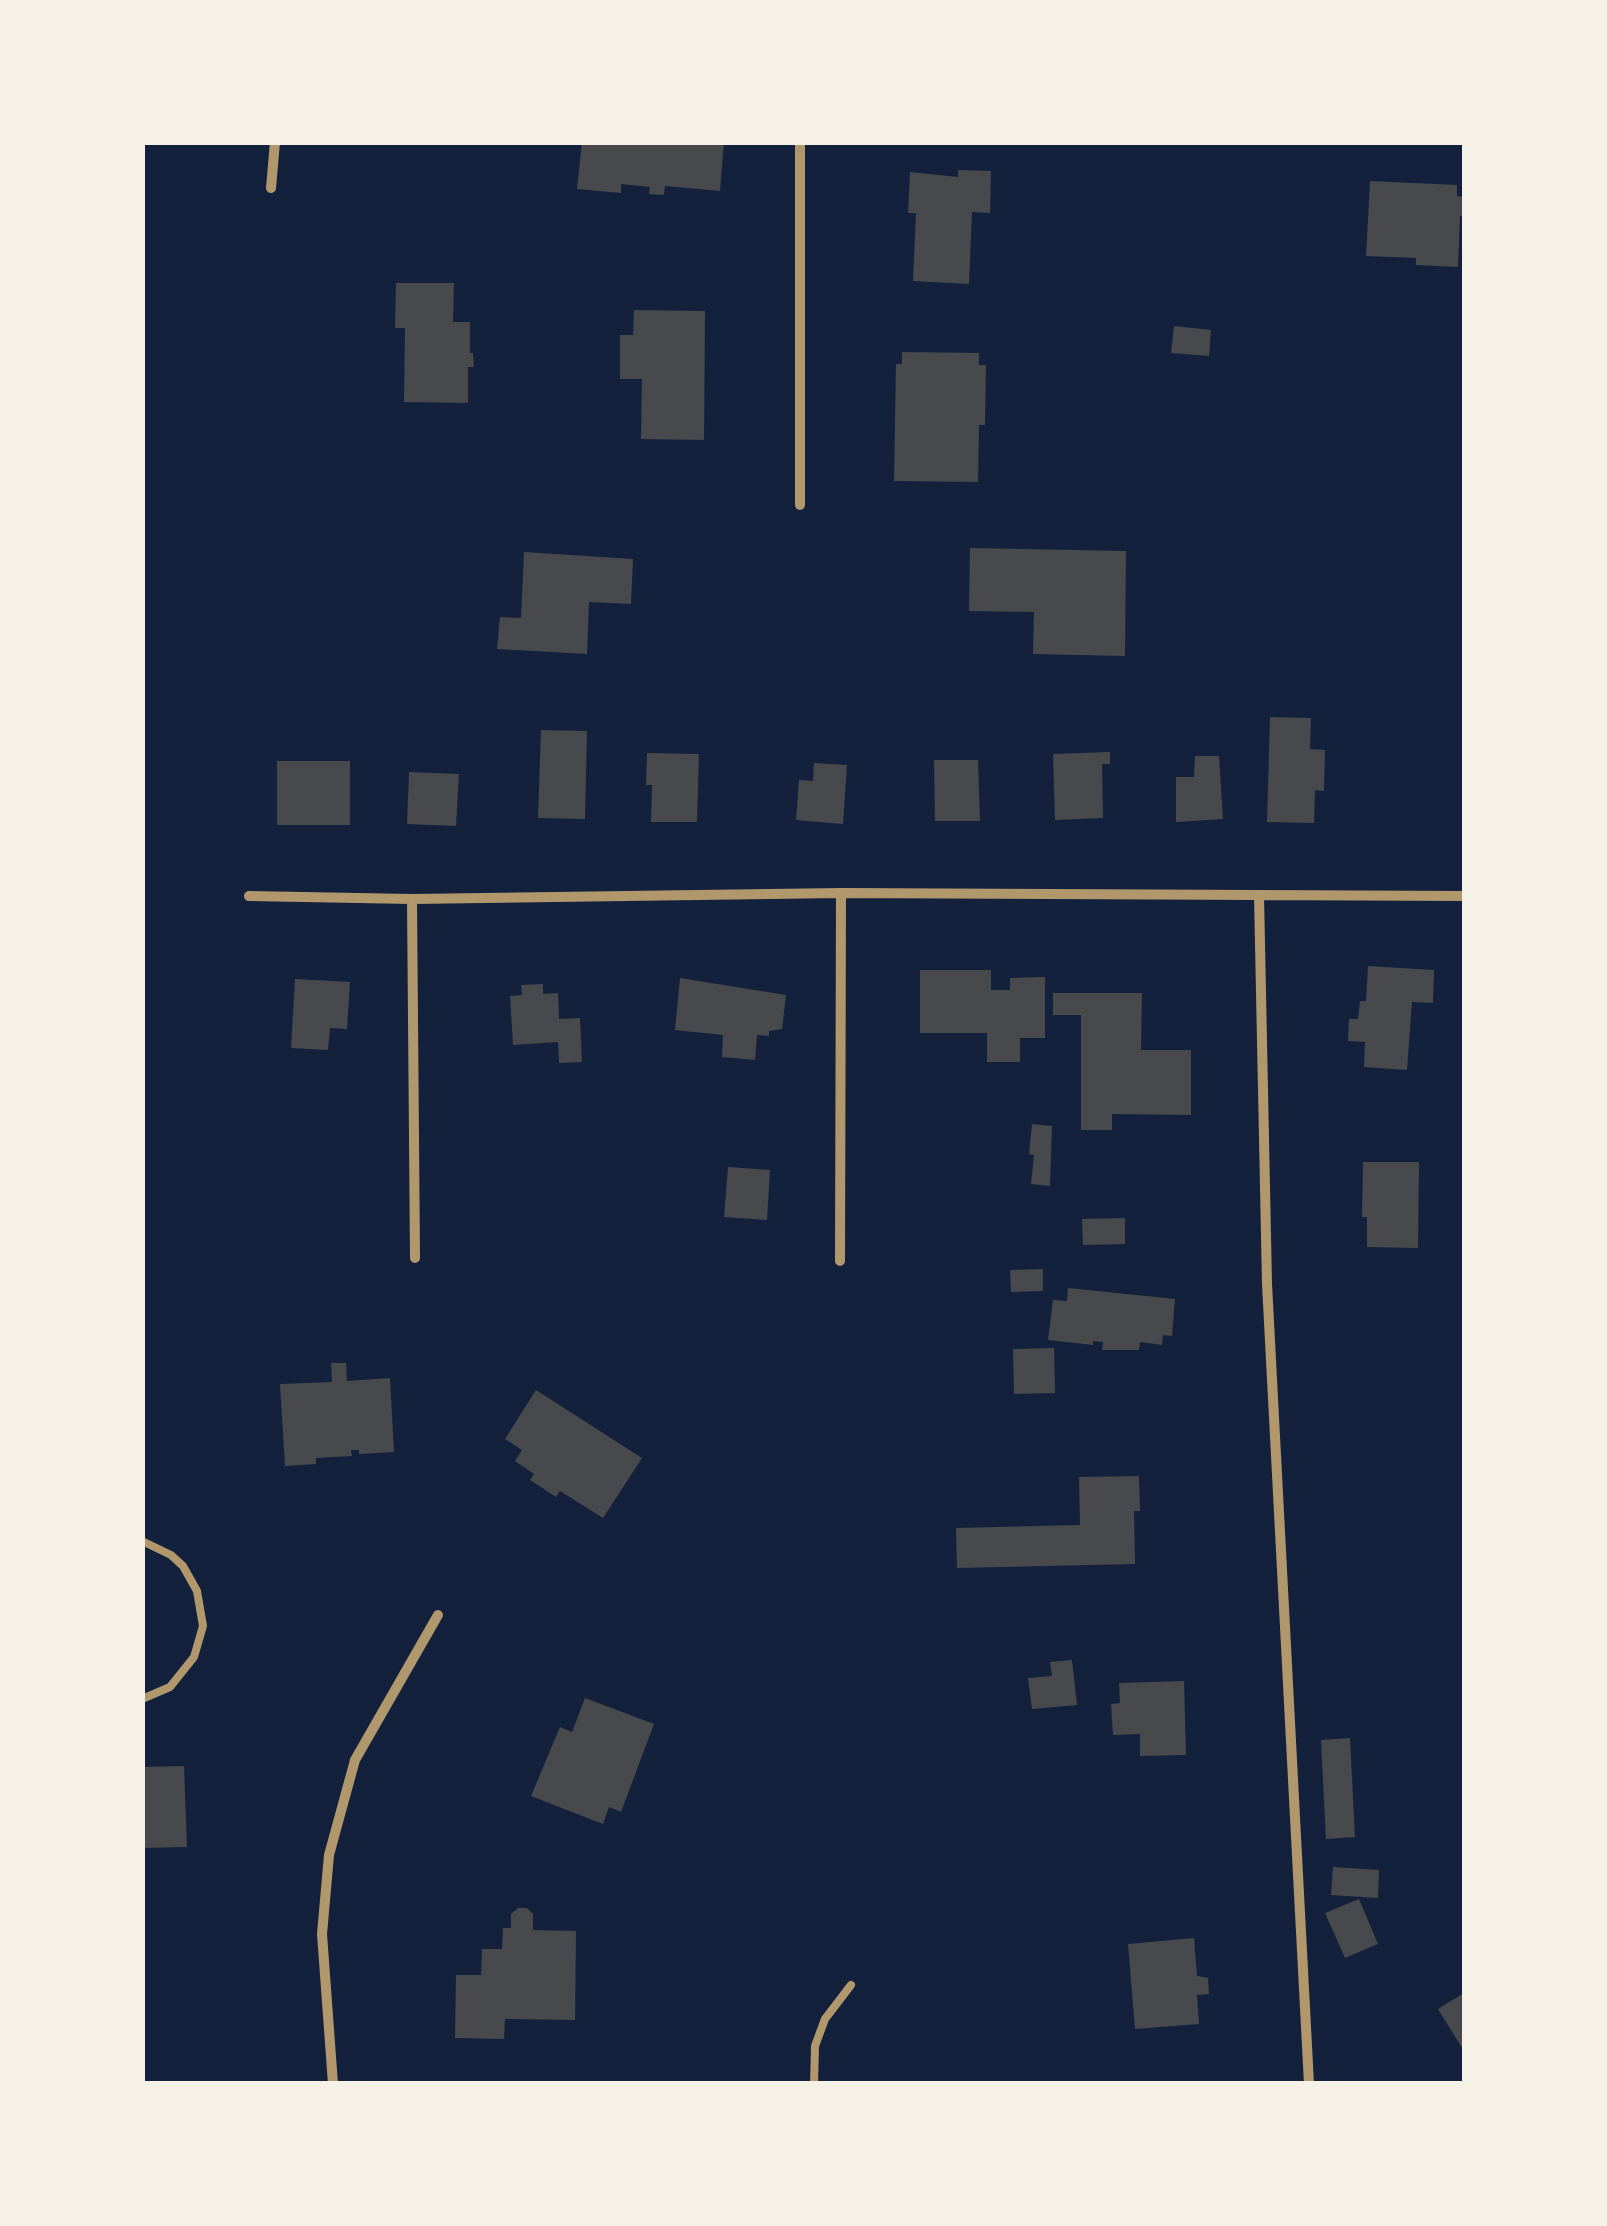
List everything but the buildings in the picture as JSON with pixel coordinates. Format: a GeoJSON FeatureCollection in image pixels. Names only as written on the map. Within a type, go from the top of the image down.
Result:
{"type":"FeatureCollection","features":[{"type":"Feature","properties":{"kind":"street"},"geometry":{"type":"LineString","coordinates":[[271,188],[274,142]]}},
{"type":"Feature","properties":{"kind":"street"},"geometry":{"type":"LineString","coordinates":[[800,142],[800,504]]}},
{"type":"Feature","properties":{"kind":"street"},"geometry":{"type":"LineString","coordinates":[[840,1261],[841,893]]}},
{"type":"Feature","properties":{"kind":"street"},"geometry":{"type":"LineString","coordinates":[[249,896],[1464,896]]}},
{"type":"Feature","properties":{"kind":"street"},"geometry":{"type":"LineString","coordinates":[[1259,896],[1267,1284],[1309,2084]]}},
{"type":"Feature","properties":{"kind":"street"},"geometry":{"type":"LineString","coordinates":[[412,899],[415,1258]]}},
{"type":"Feature","properties":{"kind":"street"},"geometry":{"type":"LineString","coordinates":[[333,2084],[322,1934],[329,1855],[355,1760],[438,1615]]}},
{"type":"Feature","properties":{"kind":"lane"},"geometry":{"type":"LineString","coordinates":[[142,1541],[171,1555],[182,1566],[197,1590],[203,1626],[194,1657],[170,1687],[142,1699]]}},
{"type":"Feature","properties":{"kind":"lane"},"geometry":{"type":"LineString","coordinates":[[814,2084],[815,2046],[825,2019],[852,1985]]}}]}
